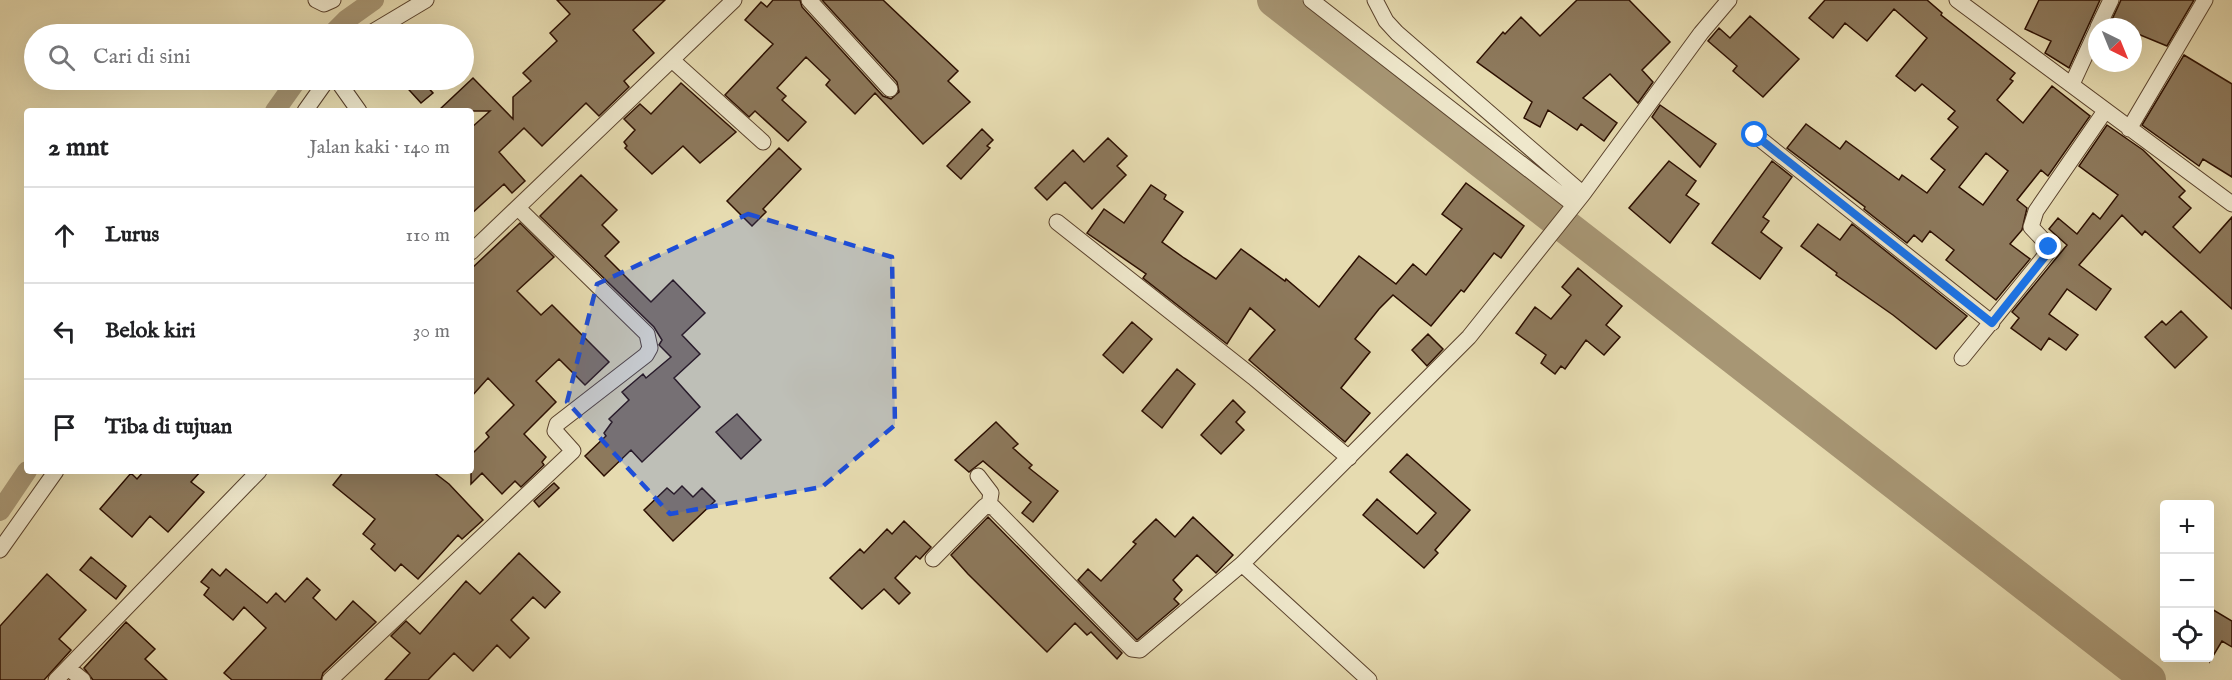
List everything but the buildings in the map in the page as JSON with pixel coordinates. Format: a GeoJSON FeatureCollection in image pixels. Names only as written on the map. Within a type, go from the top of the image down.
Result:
{"type":"FeatureCollection","features":[{"type":"Feature","properties":{"kind":"street"},"geometry":{"type":"LineString","coordinates":[[316,0],[324,4],[333,0]]}},
{"type":"Feature","properties":{"kind":"street"},"geometry":{"type":"LineString","coordinates":[[386,24],[426,0]]}},
{"type":"Feature","properties":{"kind":"street"},"geometry":{"type":"LineString","coordinates":[[474,245],[518,208],[734,0]]}},
{"type":"Feature","properties":{"kind":"street"},"geometry":{"type":"LineString","coordinates":[[809,0],[890,89]]}},
{"type":"Feature","properties":{"kind":"street"},"geometry":{"type":"LineString","coordinates":[[1311,0],[1573,204]]}},
{"type":"Feature","properties":{"kind":"street"},"geometry":{"type":"LineString","coordinates":[[1375,0],[1386,21],[1397,33],[1573,204]]}},
{"type":"Feature","properties":{"kind":"street"},"geometry":{"type":"LineString","coordinates":[[989,506],[1136,650],[1242,564],[1469,337],[1573,204],[1701,33],[1729,0]]}},
{"type":"Feature","properties":{"kind":"street"},"geometry":{"type":"LineString","coordinates":[[1957,0],[2232,204]]}},
{"type":"Feature","properties":{"kind":"street"},"geometry":{"type":"LineString","coordinates":[[2103,18],[2111,0]]}},
{"type":"Feature","properties":{"kind":"street"},"geometry":{"type":"LineString","coordinates":[[2129,129],[2205,0]]}},
{"type":"Feature","properties":{"kind":"street"},"geometry":{"type":"LineString","coordinates":[[2072,84],[2088,50]]}},
{"type":"Feature","properties":{"kind":"street"},"geometry":{"type":"LineString","coordinates":[[672,60],[763,142]]}},
{"type":"Feature","properties":{"kind":"street"},"geometry":{"type":"LineString","coordinates":[[307,108],[320,90]]}},
{"type":"Feature","properties":{"kind":"street"},"geometry":{"type":"LineString","coordinates":[[344,90],[357,108]]}},
{"type":"Feature","properties":{"kind":"street"},"geometry":{"type":"LineString","coordinates":[[1962,358],[2049,251],[2048,244],[2031,227],[2036,211],[2105,111]]}},
{"type":"Feature","properties":{"kind":"street"},"geometry":{"type":"LineString","coordinates":[[1755,135],[1992,323]]}},
{"type":"Feature","properties":{"kind":"street"},"geometry":{"type":"LineString","coordinates":[[330,680],[573,451],[555,431],[557,424],[646,355],[650,348],[647,334],[518,208]]}},
{"type":"Feature","properties":{"kind":"street"},"geometry":{"type":"LineString","coordinates":[[1057,222],[1253,377],[1349,458]]}},
{"type":"Feature","properties":{"kind":"street"},"geometry":{"type":"LineString","coordinates":[[0,550],[54,474]]}},
{"type":"Feature","properties":{"kind":"street"},"geometry":{"type":"LineString","coordinates":[[56,680],[256,474]]}},
{"type":"Feature","properties":{"kind":"street"},"geometry":{"type":"LineString","coordinates":[[978,476],[991,493],[989,506]]}},
{"type":"Feature","properties":{"kind":"street"},"geometry":{"type":"LineString","coordinates":[[933,559],[985,506],[989,506]]}},
{"type":"Feature","properties":{"kind":"street"},"geometry":{"type":"LineString","coordinates":[[1242,564],[1369,680]]}},
{"type":"Feature","properties":{"kind":"street"},"geometry":{"type":"LineString","coordinates":[[68,668],[84,680]]}},
{"type":"Feature","properties":{"kind":"highlighted area"},"geometry":{"type":"Polygon","coordinates":[[[748,214],[892,257],[895,425],[822,487],[670,514],[567,402],[597,284],[748,214]]]}},
{"type":"Feature","properties":{"kind":"waterway"},"geometry":{"type":"LineString","coordinates":[[342,24],[374,0]]}},
{"type":"Feature","properties":{"kind":"waterway"},"geometry":{"type":"LineString","coordinates":[[1274,0],[2149,680]]}},
{"type":"Feature","properties":{"kind":"waterway"},"geometry":{"type":"LineString","coordinates":[[277,108],[290,90]]}},
{"type":"Feature","properties":{"kind":"waterway"},"geometry":{"type":"LineString","coordinates":[[0,511],[25,474]]}},
{"type":"Feature","properties":{"kind":"route"},"geometry":{"type":"LineString","coordinates":[[1755,135],[1992,323],[2047,254],[2049,247]]}}]}
